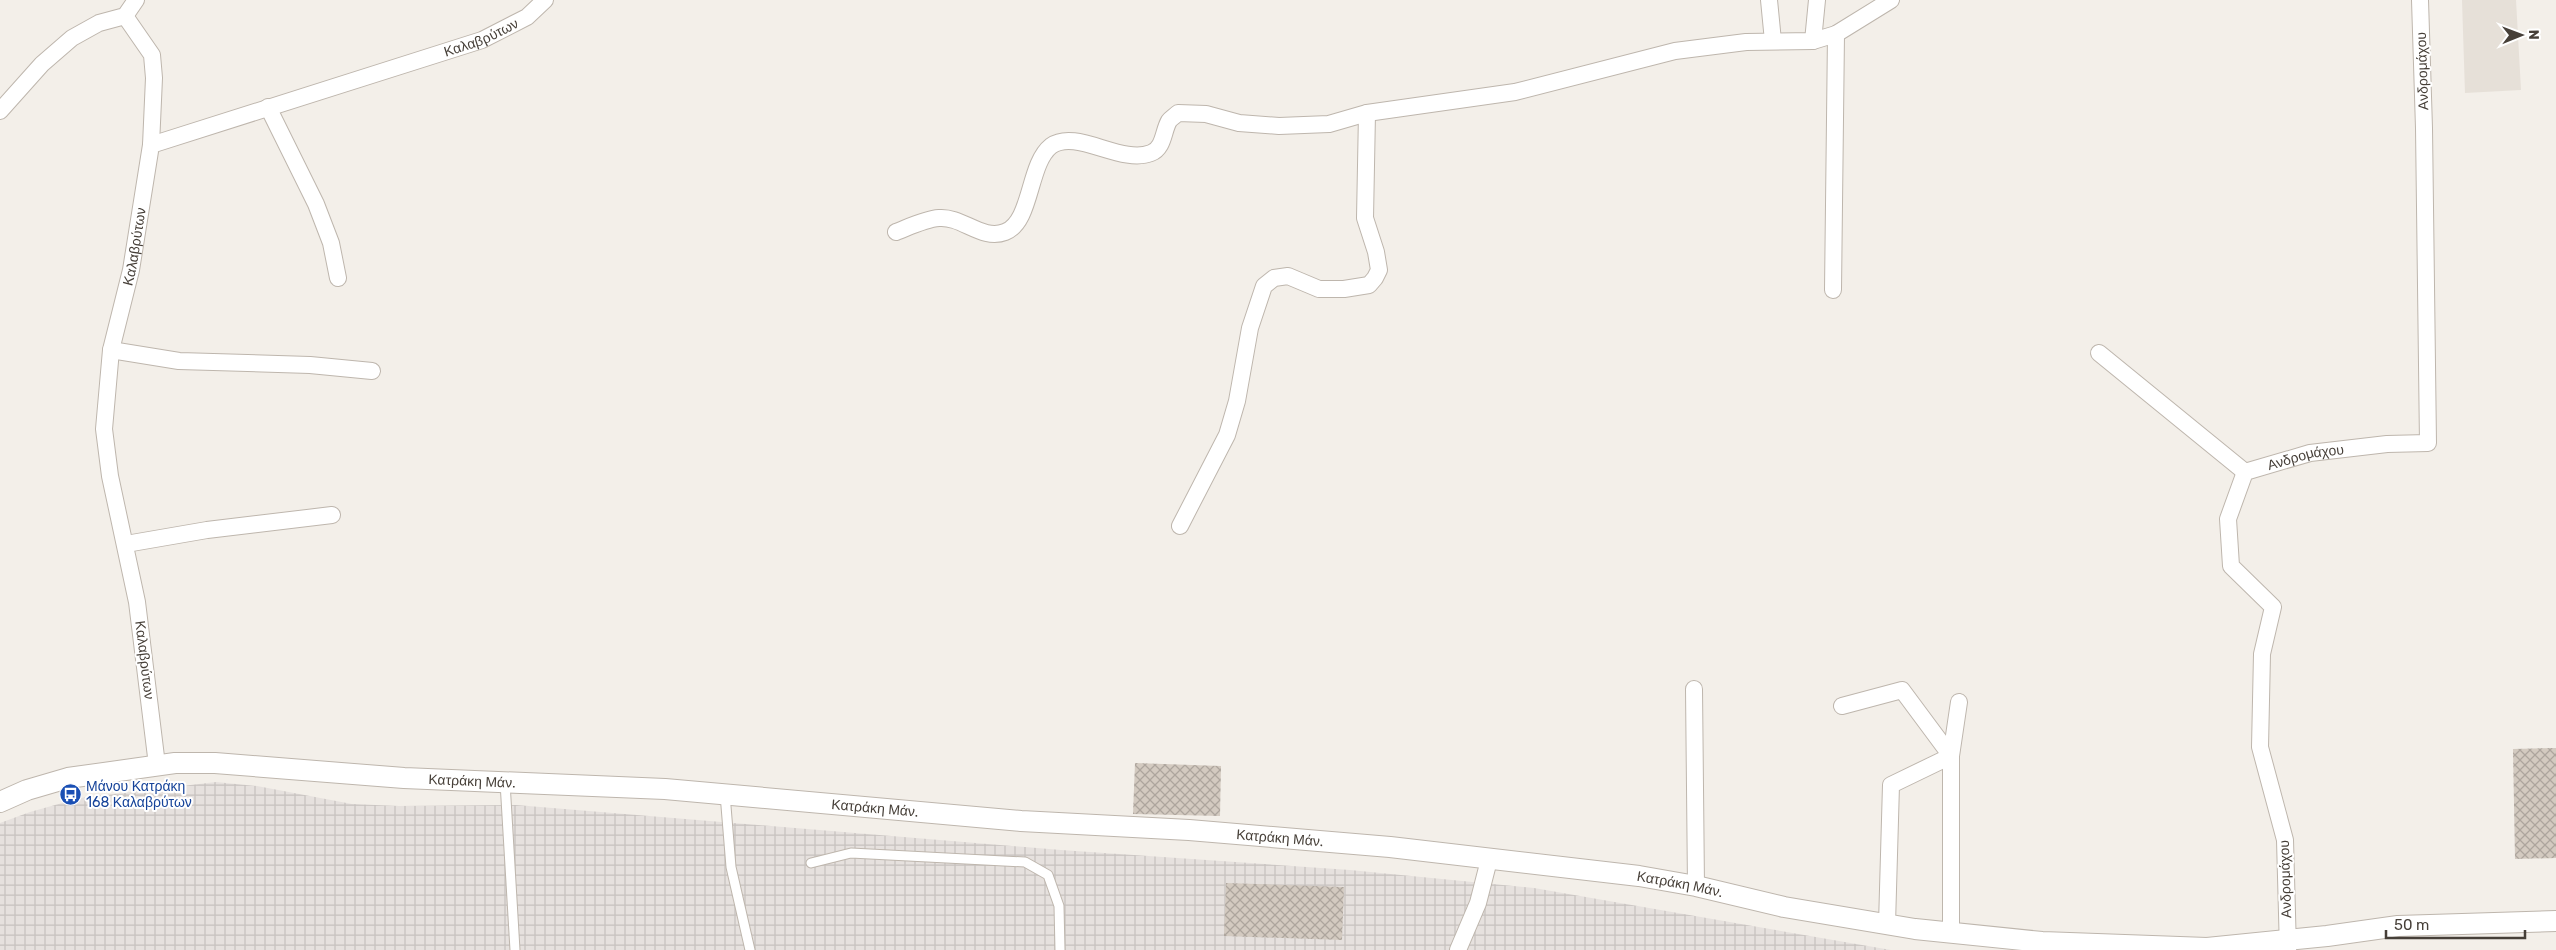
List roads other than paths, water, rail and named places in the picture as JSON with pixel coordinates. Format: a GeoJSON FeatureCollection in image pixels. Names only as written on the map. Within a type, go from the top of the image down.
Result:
{"type":"FeatureCollection","features":[{"type":"Feature","properties":{"kind":"street"},"geometry":{"type":"LineString","coordinates":[[0,111],[42,64],[72,38],[99,23],[125,16],[136,0]]}},
{"type":"Feature","properties":{"kind":"street","name":"Καλαβρύτων"},"geometry":{"type":"LineString","coordinates":[[158,765],[137,602],[105,446],[105,410],[111,350],[131,270],[151,144],[482,40],[527,17],[545,0]]}},
{"type":"Feature","properties":{"kind":"street"},"geometry":{"type":"LineString","coordinates":[[1769,0],[1774,41]]}},
{"type":"Feature","properties":{"kind":"street"},"geometry":{"type":"LineString","coordinates":[[1813,41],[1818,0]]}},
{"type":"Feature","properties":{"kind":"street"},"geometry":{"type":"LineString","coordinates":[[896,232],[940,218],[952,219],[984,232],[995,234],[1005,232],[1017,222],[1032,181],[1047,150],[1060,141],[1091,145],[1127,156],[1142,155],[1157,149],[1169,120],[1178,114],[1206,114],[1239,123],[1279,126],[1329,124],[1367,113],[1515,92],[1676,51],[1774,41],[1813,41],[1836,34],[1891,0]]}},
{"type":"Feature","properties":{"kind":"street","name":"Ανδρομάχου"},"geometry":{"type":"LineString","coordinates":[[2288,945],[2285,840],[2260,747],[2262,654],[2273,607],[2231,566],[2228,519],[2245,472],[2310,453],[2387,444],[2428,443],[2424,128],[2420,0]]}},
{"type":"Feature","properties":{"kind":"street"},"geometry":{"type":"LineString","coordinates":[[125,16],[152,55],[154,78],[151,144]]}},
{"type":"Feature","properties":{"kind":"street"},"geometry":{"type":"LineString","coordinates":[[1832,290],[1836,34]]}},
{"type":"Feature","properties":{"kind":"street"},"geometry":{"type":"LineString","coordinates":[[268,107],[316,204],[332,243],[338,278]]}},
{"type":"Feature","properties":{"kind":"street"},"geometry":{"type":"LineString","coordinates":[[1180,526],[1227,435],[1237,401],[1250,328],[1264,286],[1274,278],[1288,276],[1319,289],[1344,289],[1369,285],[1379,270],[1365,218],[1367,113]]}},
{"type":"Feature","properties":{"kind":"street"},"geometry":{"type":"LineString","coordinates":[[111,350],[179,361],[310,365],[372,370]]}},
{"type":"Feature","properties":{"kind":"street"},"geometry":{"type":"LineString","coordinates":[[2098,353],[2245,472]]}},
{"type":"Feature","properties":{"kind":"street"},"geometry":{"type":"LineString","coordinates":[[126,544],[234,526],[332,515]]}},
{"type":"Feature","properties":{"kind":"street"},"geometry":{"type":"LineString","coordinates":[[1694,689],[1696,886]]}},
{"type":"Feature","properties":{"kind":"street"},"geometry":{"type":"LineString","coordinates":[[1842,706],[1902,690],[1952,756]]}},
{"type":"Feature","properties":{"kind":"street"},"geometry":{"type":"LineString","coordinates":[[1951,932],[1952,756],[1958,702]]}},
{"type":"Feature","properties":{"kind":"street"},"geometry":{"type":"LineString","coordinates":[[1887,924],[1890,785],[1952,756]]}},
{"type":"Feature","properties":{"kind":"street","name":"Κατράκη Μάν."},"geometry":{"type":"LineString","coordinates":[[0,802],[27,790],[68,778],[158,765],[216,763],[356,776],[724,794],[1021,821],[1291,838],[1390,847],[1489,860],[1546,864],[1696,886],[1784,907],[1887,924],[2042,942],[2134,947],[2207,948],[2288,945],[2398,926],[2556,921]]}},
{"type":"Feature","properties":{"kind":"street"},"geometry":{"type":"LineString","coordinates":[[1458,950],[1478,903],[1489,860]]}},
{"type":"Feature","properties":{"kind":"lane"},"geometry":{"type":"LineString","coordinates":[[505,782],[515,950]]}},
{"type":"Feature","properties":{"kind":"lane"},"geometry":{"type":"LineString","coordinates":[[724,794],[731,867],[750,950]]}},
{"type":"Feature","properties":{"kind":"lane"},"geometry":{"type":"LineString","coordinates":[[811,862],[851,853],[1025,862],[1048,875],[1059,906],[1060,950]]}},
{"type":"Feature","properties":{"kind":"place","name":"Μάνου Κατράκη 168 Καλαβρύτων"},"geometry":{"type":"Point","coordinates":[70,794]}}]}
